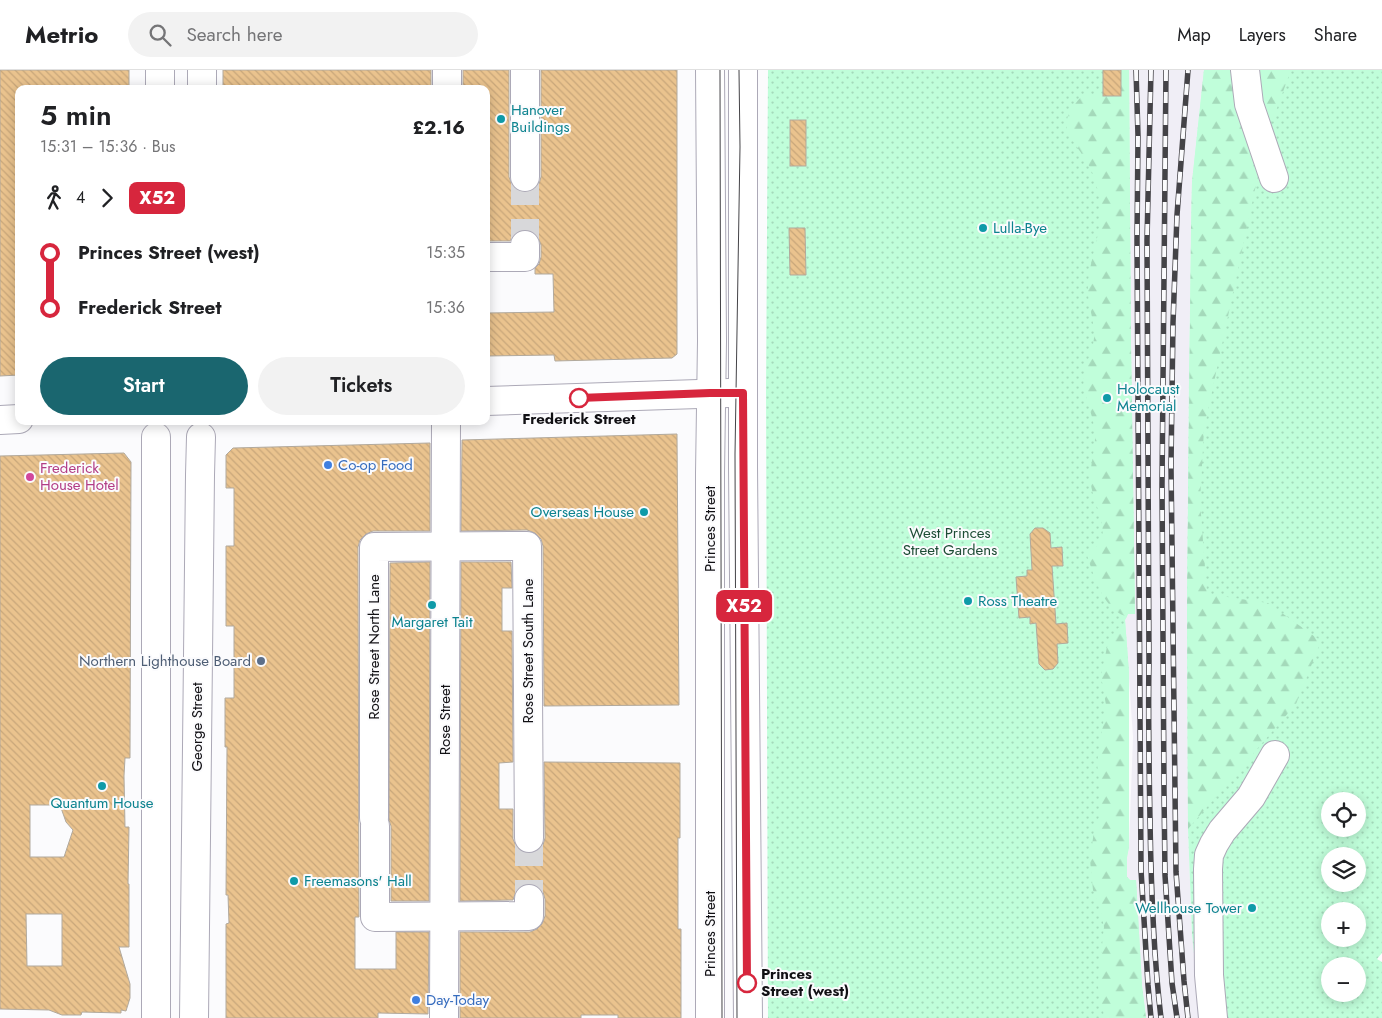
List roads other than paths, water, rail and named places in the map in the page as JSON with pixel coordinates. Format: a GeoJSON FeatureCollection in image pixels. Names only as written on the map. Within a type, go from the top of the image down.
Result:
{"type":"FeatureCollection","features":[{"type":"Feature","properties":{"kind":"street"},"geometry":{"type":"LineString","coordinates":[[160,70],[160,85]]}},
{"type":"Feature","properties":{"kind":"street"},"geometry":{"type":"LineString","coordinates":[[202,70],[202,85]]}},
{"type":"Feature","properties":{"kind":"street"},"geometry":{"type":"LineString","coordinates":[[447,70],[447,85]]}},
{"type":"Feature","properties":{"kind":"street"},"geometry":{"type":"LineString","coordinates":[[524,70],[525,177]]}},
{"type":"Feature","properties":{"kind":"street","name":"Princes Street"},"geometry":{"type":"LineString","coordinates":[[710,70],[712,341],[710,393],[710,1018]]}},
{"type":"Feature","properties":{"kind":"street"},"geometry":{"type":"LineString","coordinates":[[743,70],[743,393],[748,1018]]}},
{"type":"Feature","properties":{"kind":"street"},"geometry":{"type":"LineString","coordinates":[[1245,70],[1249,104],[1274,178]]}},
{"type":"Feature","properties":{"kind":"street"},"geometry":{"type":"LineString","coordinates":[[490,257],[525,257],[525,245]]}},
{"type":"Feature","properties":{"kind":"street"},"geometry":{"type":"LineString","coordinates":[[490,401],[743,393]]}},
{"type":"Feature","properties":{"kind":"street"},"geometry":{"type":"LineString","coordinates":[[0,420],[15,419]]}},
{"type":"Feature","properties":{"kind":"street","name":"Rose Street"},"geometry":{"type":"LineString","coordinates":[[444,1018],[446,425]]}},
{"type":"Feature","properties":{"kind":"street","name":"George Street"},"geometry":{"type":"LineString","coordinates":[[151,429],[168,444],[182,446],[189,444],[206,429]]}},
{"type":"Feature","properties":{"kind":"street","name":"George Street"},"geometry":{"type":"LineString","coordinates":[[151,429],[156,1018]]}},
{"type":"Feature","properties":{"kind":"street","name":"George Street"},"geometry":{"type":"LineString","coordinates":[[194,1018],[200,475],[206,429]]}},
{"type":"Feature","properties":{"kind":"street","name":"Rose Street North Lane"},"geometry":{"type":"LineString","coordinates":[[445,917],[375,917],[374,547],[446,546]]}},
{"type":"Feature","properties":{"kind":"street","name":"Rose Street South Lane"},"geometry":{"type":"LineString","coordinates":[[446,546],[527,546],[529,838]]}},
{"type":"Feature","properties":{"kind":"street"},"geometry":{"type":"LineString","coordinates":[[1213,1018],[1208,974],[1209,855],[1222,831],[1251,797],[1275,755]]}},
{"type":"Feature","properties":{"kind":"street"},"geometry":{"type":"LineString","coordinates":[[445,917],[529,916],[529,899]]}},
{"type":"Feature","properties":{"kind":"tunnel"},"geometry":{"type":"LineString","coordinates":[[525,177],[525,245]]}},
{"type":"Feature","properties":{"kind":"tunnel"},"geometry":{"type":"LineString","coordinates":[[529,838],[529,899]]}},
{"type":"Feature","properties":{"kind":"tram line"},"geometry":{"type":"LineString","coordinates":[[720,70],[722,1018]]}},
{"type":"Feature","properties":{"kind":"tram line"},"geometry":{"type":"LineString","coordinates":[[737,1018],[735,454],[740,147],[739,70]]}},
{"type":"Feature","properties":{"kind":"railway"},"geometry":{"type":"LineString","coordinates":[[1136,70],[1138,136],[1141,870],[1151,1018]]}},
{"type":"Feature","properties":{"kind":"railway"},"geometry":{"type":"LineString","coordinates":[[1151,70],[1147,240],[1150,844],[1156,968],[1161,1018]]}},
{"type":"Feature","properties":{"kind":"railway"},"geometry":{"type":"LineString","coordinates":[[1166,70],[1162,485],[1164,791],[1165,875],[1172,983],[1177,1018]]}},
{"type":"Feature","properties":{"kind":"railway"},"geometry":{"type":"LineString","coordinates":[[1188,70],[1177,215],[1171,465],[1176,872],[1188,1018]]}},
{"type":"Feature","properties":{"kind":"place","name":"Hanover Buildings"},"geometry":{"type":"Point","coordinates":[501,119]}},
{"type":"Feature","properties":{"kind":"place","name":"Lulla-Bye"},"geometry":{"type":"Point","coordinates":[983,228]}},
{"type":"Feature","properties":{"kind":"place","name":"Frederick Street"},"geometry":{"type":"Point","coordinates":[579,398]}},
{"type":"Feature","properties":{"kind":"place","name":"Holocaust Memorial"},"geometry":{"type":"Point","coordinates":[1107,398]}},
{"type":"Feature","properties":{"kind":"place","name":"Co-op Food"},"geometry":{"type":"Point","coordinates":[328,465]}},
{"type":"Feature","properties":{"kind":"place","name":"Frederick House Hotel"},"geometry":{"type":"Point","coordinates":[30,477]}},
{"type":"Feature","properties":{"kind":"place","name":"Overseas House"},"geometry":{"type":"Point","coordinates":[644,512]}},
{"type":"Feature","properties":{"kind":"place","name":"Ross Theatre"},"geometry":{"type":"Point","coordinates":[968,601]}},
{"type":"Feature","properties":{"kind":"place","name":"Margaret Tait"},"geometry":{"type":"Point","coordinates":[432,605]}},
{"type":"Feature","properties":{"kind":"place","name":"Northern Lighthouse Board"},"geometry":{"type":"Point","coordinates":[261,661]}},
{"type":"Feature","properties":{"kind":"place","name":"Quantum House"},"geometry":{"type":"Point","coordinates":[102,786]}},
{"type":"Feature","properties":{"kind":"place","name":"Freemasons' Hall"},"geometry":{"type":"Point","coordinates":[294,881]}},
{"type":"Feature","properties":{"kind":"place","name":"Wellhouse Tower"},"geometry":{"type":"Point","coordinates":[1252,908]}},
{"type":"Feature","properties":{"kind":"place","name":"Princes Street (west)"},"geometry":{"type":"Point","coordinates":[747,983]}},
{"type":"Feature","properties":{"kind":"place","name":"Day-Today"},"geometry":{"type":"Point","coordinates":[416,1000]}},
{"type":"Feature","properties":{"kind":"park label","name":"West Princes Street Gardens"},"geometry":{"type":"Point","coordinates":[950,542]}}]}
